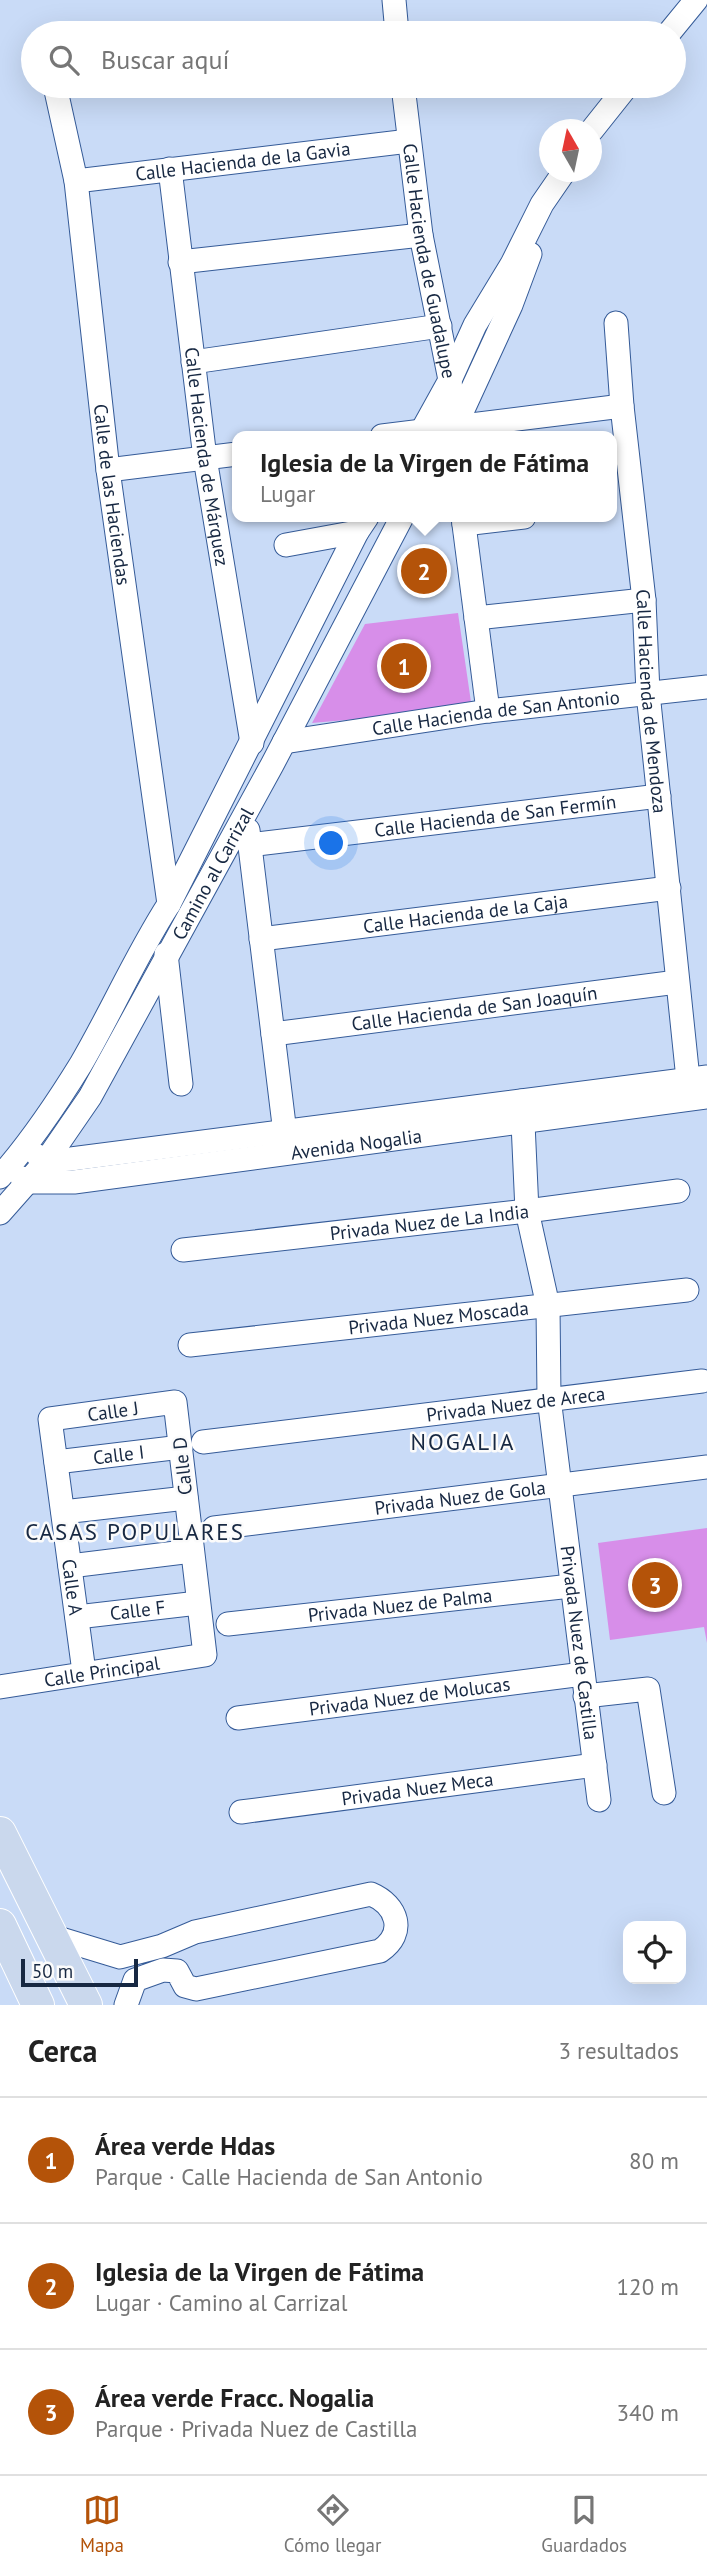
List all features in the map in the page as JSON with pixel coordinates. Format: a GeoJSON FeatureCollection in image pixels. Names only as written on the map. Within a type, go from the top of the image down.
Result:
{"type":"FeatureCollection","features":[{"type":"Feature","properties":{"kind":"highway"},"geometry":{"type":"LineString","coordinates":[[0,1833],[86,2005]]}},
{"type":"Feature","properties":{"kind":"highway"},"geometry":{"type":"LineString","coordinates":[[0,1925],[38,2005]]}},
{"type":"Feature","properties":{"kind":"street"},"geometry":{"type":"LineString","coordinates":[[394,0],[396,21]]}},
{"type":"Feature","properties":{"kind":"street"},"geometry":{"type":"LineString","coordinates":[[678,21],[696,0]]}},
{"type":"Feature","properties":{"kind":"street","name":"Calle de las Haciendas"},"geometry":{"type":"LineString","coordinates":[[58,98],[76,181],[107,470],[169,904]]}},
{"type":"Feature","properties":{"kind":"street","name":"Calle Hacienda de Guadalupe"},"geometry":{"type":"LineString","coordinates":[[404,98],[421,235],[450,380],[453,431]]}},
{"type":"Feature","properties":{"kind":"street"},"geometry":{"type":"LineString","coordinates":[[600,119],[617,98]]}},
{"type":"Feature","properties":{"kind":"street","name":"Calle Hacienda de la Gavia"},"geometry":{"type":"LineString","coordinates":[[76,181],[409,141]]}},
{"type":"Feature","properties":{"kind":"street","name":"Calle Hacienda de Márquez"},"geometry":{"type":"LineString","coordinates":[[170,169],[205,458],[252,743]]}},
{"type":"Feature","properties":{"kind":"street"},"geometry":{"type":"LineString","coordinates":[[423,431],[475,325],[512,264],[542,204],[557,182]]}},
{"type":"Feature","properties":{"kind":"street"},"geometry":{"type":"LineString","coordinates":[[454,431],[511,305],[529,258],[542,204]]}},
{"type":"Feature","properties":{"kind":"street"},"geometry":{"type":"LineString","coordinates":[[180,262],[421,235]]}},
{"type":"Feature","properties":{"kind":"street","name":"Calle Hacienda de Mendoza"},"geometry":{"type":"LineString","coordinates":[[616,323],[622,406],[622,505],[644,600],[648,693],[677,982],[698,1078]]}},
{"type":"Feature","properties":{"kind":"street"},"geometry":{"type":"LineString","coordinates":[[192,362],[440,326]]}},
{"type":"Feature","properties":{"kind":"street"},"geometry":{"type":"LineString","coordinates":[[471,431],[622,406]]}},
{"type":"Feature","properties":{"kind":"street"},"geometry":{"type":"LineString","coordinates":[[107,470],[232,455]]}},
{"type":"Feature","properties":{"kind":"street","name":"Camino al Carrizal"},"geometry":{"type":"LineString","coordinates":[[0,1213],[46,1161],[89,1097],[307,701],[399,522]]}},
{"type":"Feature","properties":{"kind":"street"},"geometry":{"type":"LineString","coordinates":[[463,522],[488,711]]}},
{"type":"Feature","properties":{"kind":"street"},"geometry":{"type":"LineString","coordinates":[[286,545],[362,524]]}},
{"type":"Feature","properties":{"kind":"street","name":"Camino al Carrizal"},"geometry":{"type":"LineString","coordinates":[[4,1173],[25,1148],[80,1064],[153,928],[169,904],[362,524]]}},
{"type":"Feature","properties":{"kind":"street"},"geometry":{"type":"LineString","coordinates":[[476,618],[644,600]]}},
{"type":"Feature","properties":{"kind":"street","name":"Calle Hacienda de San Antonio"},"geometry":{"type":"LineString","coordinates":[[284,743],[488,711],[707,687]]}},
{"type":"Feature","properties":{"kind":"street"},"geometry":{"type":"LineString","coordinates":[[278,689],[307,701]]}},
{"type":"Feature","properties":{"kind":"street","name":"Calle Hacienda de San Fermín"},"geometry":{"type":"LineString","coordinates":[[249,845],[659,796]]}},
{"type":"Feature","properties":{"kind":"street"},"geometry":{"type":"LineString","coordinates":[[246,813],[285,1133]]}},
{"type":"Feature","properties":{"kind":"street","name":"Calle Hacienda de la Caja"},"geometry":{"type":"LineString","coordinates":[[261,939],[669,888]]}},
{"type":"Feature","properties":{"kind":"street"},"geometry":{"type":"LineString","coordinates":[[166,954],[181,1084]]}},
{"type":"Feature","properties":{"kind":"street","name":"Calle Hacienda de San Joaquín"},"geometry":{"type":"LineString","coordinates":[[273,1034],[677,982]]}},
{"type":"Feature","properties":{"kind":"street","name":"Avenida Nogalia"},"geometry":{"type":"LineString","coordinates":[[28,1182],[74,1182],[523,1111],[698,1078]]}},
{"type":"Feature","properties":{"kind":"street","name":"Avenida Nogalia"},"geometry":{"type":"LineString","coordinates":[[46,1161],[285,1133],[707,1097]]}},
{"type":"Feature","properties":{"kind":"street","name":"Privada Nuez de Castilla"},"geometry":{"type":"LineString","coordinates":[[523,1111],[527,1211],[548,1306],[549,1398],[599,1800]]}},
{"type":"Feature","properties":{"kind":"street"},"geometry":{"type":"LineString","coordinates":[[25,1148],[46,1161]]}},
{"type":"Feature","properties":{"kind":"street"},"geometry":{"type":"LineString","coordinates":[[4,1173],[28,1182]]}},
{"type":"Feature","properties":{"kind":"street","name":"Privada Nuez de La India"},"geometry":{"type":"LineString","coordinates":[[183,1250],[678,1191]]}},
{"type":"Feature","properties":{"kind":"street","name":"Privada Nuez Moscada"},"geometry":{"type":"LineString","coordinates":[[190,1345],[687,1290]]}},
{"type":"Feature","properties":{"kind":"street","name":"Privada Nuez de Areca"},"geometry":{"type":"LineString","coordinates":[[203,1442],[702,1381]]}},
{"type":"Feature","properties":{"kind":"street","name":"Calle J"},"geometry":{"type":"LineString","coordinates":[[50,1419],[175,1402]]}},
{"type":"Feature","properties":{"kind":"street","name":"Calle D"},"geometry":{"type":"LineString","coordinates":[[175,1402],[205,1655]]}},
{"type":"Feature","properties":{"kind":"street","name":"Calle A"},"geometry":{"type":"LineString","coordinates":[[50,1419],[84,1672]]}},
{"type":"Feature","properties":{"kind":"street","name":"Calle I"},"geometry":{"type":"LineString","coordinates":[[56,1462],[181,1447]]}},
{"type":"Feature","properties":{"kind":"street","name":"Privada Nuez de Gola"},"geometry":{"type":"LineString","coordinates":[[214,1528],[707,1468]]}},
{"type":"Feature","properties":{"kind":"street"},"geometry":{"type":"LineString","coordinates":[[63,1513],[186,1498]]}},
{"type":"Feature","properties":{"kind":"street"},"geometry":{"type":"LineString","coordinates":[[70,1566],[192,1551]]}},
{"type":"Feature","properties":{"kind":"street","name":"Privada Nuez de Palma"},"geometry":{"type":"LineString","coordinates":[[228,1624],[571,1587]]}},
{"type":"Feature","properties":{"kind":"street","name":"Calle F"},"geometry":{"type":"LineString","coordinates":[[77,1617],[198,1603]]}},
{"type":"Feature","properties":{"kind":"street","name":"Calle Principal"},"geometry":{"type":"LineString","coordinates":[[0,1687],[205,1655]]}},
{"type":"Feature","properties":{"kind":"street","name":"Privada Nuez de Molucas"},"geometry":{"type":"LineString","coordinates":[[238,1718],[584,1685],[648,1689],[664,1793]]}},
{"type":"Feature","properties":{"kind":"street","name":"Privada Nuez Meca"},"geometry":{"type":"LineString","coordinates":[[241,1812],[595,1765]]}},
{"type":"Feature","properties":{"kind":"street"},"geometry":{"type":"LineString","coordinates":[[51,1936],[120,1957],[162,1946],[204,1930],[371,1894],[385,1900],[393,1912],[396,1924],[393,1939],[380,1951],[196,1989],[185,1986],[177,1971],[163,1970],[135,1980],[126,2005]]}},
{"type":"Feature","properties":{"kind":"shaded area"},"geometry":{"type":"Polygon","coordinates":[[[458,613],[472,709],[312,723],[365,624],[458,613]]]}},
{"type":"Feature","properties":{"kind":"shaded area"},"geometry":{"type":"Polygon","coordinates":[[[707,1528],[707,1643],[704,1627],[610,1640],[598,1543],[707,1528]]]}},
{"type":"Feature","properties":{"kind":"place","name":"Iglesia de la Virgen de Fátima"},"geometry":{"type":"Point","coordinates":[424,571]}},
{"type":"Feature","properties":{"kind":"place","name":"Área verde Hdas"},"geometry":{"type":"Point","coordinates":[404,666]}},
{"type":"Feature","properties":{"kind":"place","name":"Área verde Fracc. Nogalia"},"geometry":{"type":"Point","coordinates":[655,1585]}},
{"type":"Feature","properties":{"kind":"district","name":"NOGALIA"},"geometry":{"type":"Point","coordinates":[463,1442]}},
{"type":"Feature","properties":{"kind":"district","name":"CASAS POPULARES"},"geometry":{"type":"Point","coordinates":[135,1532]}}]}
